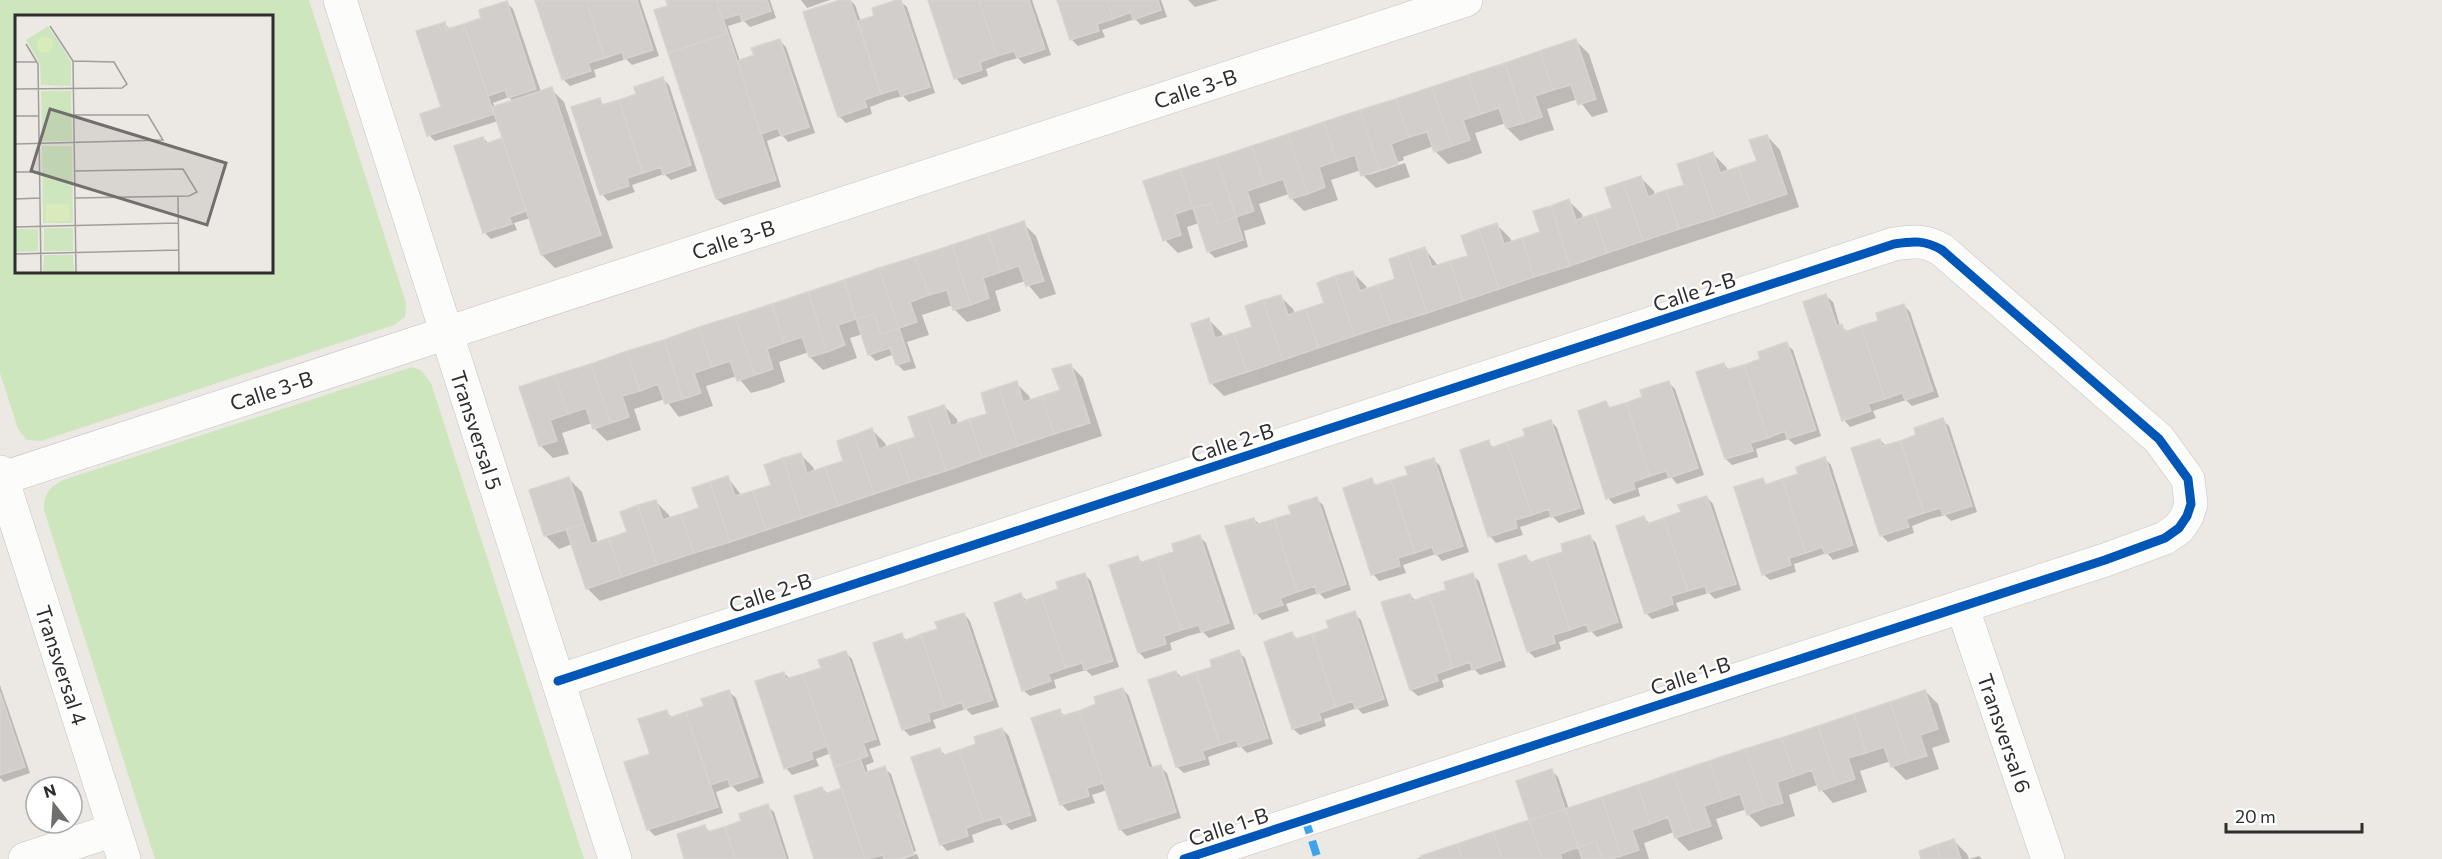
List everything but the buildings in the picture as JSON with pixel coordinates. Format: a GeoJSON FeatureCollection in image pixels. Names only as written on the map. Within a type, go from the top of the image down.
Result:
{"type":"FeatureCollection","features":[{"type":"Feature","properties":{"kind":"street","name":"Transversal 5"},"geometry":{"type":"LineString","coordinates":[[339,0],[615,859]]}},
{"type":"Feature","properties":{"kind":"street","name":"Calle 3-B"},"geometry":{"type":"LineString","coordinates":[[1,476],[1466,0]]}},
{"type":"Feature","properties":{"kind":"street","name":"Calle 1-B"},"geometry":{"type":"LineString","coordinates":[[1184,859],[2105,560],[2165,538],[2179,528],[2191,504],[2188,479],[2159,439],[1942,250],[1930,243],[1918,240]]}},
{"type":"Feature","properties":{"kind":"street","name":"Calle 2-B"},"geometry":{"type":"LineString","coordinates":[[558,681],[1894,244],[1918,240]]}},
{"type":"Feature","properties":{"kind":"street","name":"Transversal 4"},"geometry":{"type":"LineString","coordinates":[[1,476],[119,845]]}},
{"type":"Feature","properties":{"kind":"street","name":"Transversal 6"},"geometry":{"type":"LineString","coordinates":[[1962,606],[2048,859]]}},
{"type":"Feature","properties":{"kind":"street"},"geometry":{"type":"LineString","coordinates":[[25,859],[119,845]]}},
{"type":"Feature","properties":{"kind":"green space"},"geometry":{"type":"Polygon","coordinates":[[[0,0],[309,0],[406,303],[405,317],[394,325],[41,441],[27,440],[18,429],[0,373],[0,0]]]}},
{"type":"Feature","properties":{"kind":"green space"},"geometry":{"type":"Polygon","coordinates":[[[412,367],[421,370],[431,383],[584,859],[155,859],[44,510],[46,496],[63,480],[412,367]]]}},
{"type":"Feature","properties":{"kind":"marked path"},"geometry":{"type":"LineString","coordinates":[[1305,819],[1318,859]]}},
{"type":"Feature","properties":{"kind":"cycle path"},"geometry":{"type":"LineString","coordinates":[[558,681],[1901,243],[1925,243],[1942,250],[2159,439],[2188,479],[2191,504],[2187,516],[2179,528],[2165,538],[2105,560],[1184,859]]}}]}
